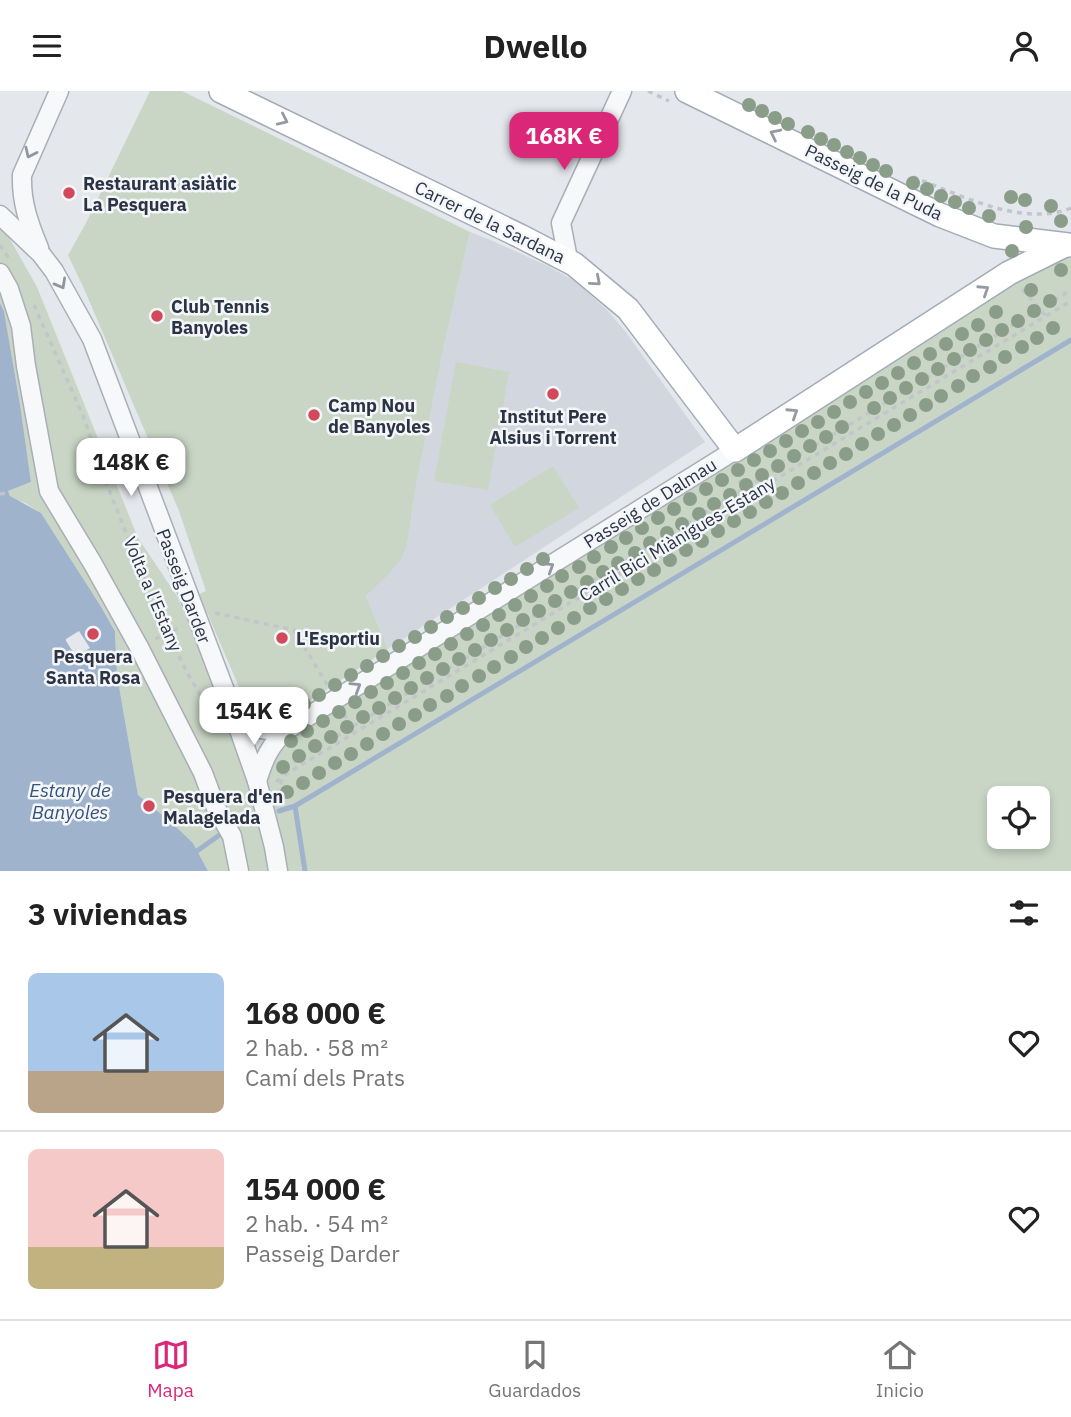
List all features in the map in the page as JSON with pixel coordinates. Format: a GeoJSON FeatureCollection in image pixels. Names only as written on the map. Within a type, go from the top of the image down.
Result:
{"type":"FeatureCollection","features":[{"type":"Feature","properties":{"kind":"main road","name":"Carrer de la Sardana"},"geometry":{"type":"LineString","coordinates":[[221,91],[568,259],[628,309],[735,450]]}},
{"type":"Feature","properties":{"kind":"main road","name":"Passeig de la Puda"},"geometry":{"type":"LineString","coordinates":[[687,91],[940,215],[994,236],[1068,245]]}},
{"type":"Feature","properties":{"kind":"main road"},"geometry":{"type":"LineString","coordinates":[[994,236],[1014,246],[1020,257],[1016,270]]}},
{"type":"Feature","properties":{"kind":"main road","name":"Passeig de Dalmau"},"geometry":{"type":"LineString","coordinates":[[735,450],[1016,270],[1068,245]]}},
{"type":"Feature","properties":{"kind":"street"},"geometry":{"type":"LineString","coordinates":[[41,254],[24,207],[22,175],[59,91]]}},
{"type":"Feature","properties":{"kind":"street"},"geometry":{"type":"LineString","coordinates":[[568,259],[561,223],[622,91]]}},
{"type":"Feature","properties":{"kind":"street","name":"Passeig Darder"},"geometry":{"type":"LineString","coordinates":[[0,215],[41,254],[54,271],[92,339],[234,715],[257,781],[278,871]]}},
{"type":"Feature","properties":{"kind":"street"},"geometry":{"type":"LineString","coordinates":[[6,268],[9,289],[21,326],[49,491],[139,647],[204,773],[218,813],[232,836],[239,871]]}},
{"type":"Feature","properties":{"kind":"street","name":"Passeig de Dalmau"},"geometry":{"type":"LineString","coordinates":[[257,781],[262,762],[275,740],[288,729],[735,450]]}},
{"type":"Feature","properties":{"kind":"street"},"geometry":{"type":"LineString","coordinates":[[234,715],[249,726],[265,731],[288,729]]}},
{"type":"Feature","properties":{"kind":"path","name":"Passeig de la Puda"},"geometry":{"type":"LineString","coordinates":[[905,174],[1021,215],[1060,213],[1071,208]]}},
{"type":"Feature","properties":{"kind":"path"},"geometry":{"type":"LineString","coordinates":[[0,245],[6,268]]}},
{"type":"Feature","properties":{"kind":"path","name":"Passeig de Dalmau"},"geometry":{"type":"LineString","coordinates":[[281,770],[1071,290]]}},
{"type":"Feature","properties":{"kind":"path","name":"Carril Bici Miànigues-Estany"},"geometry":{"type":"LineString","coordinates":[[283,776],[1071,301]]}},
{"type":"Feature","properties":{"kind":"path","name":"Volta a l'Estany"},"geometry":{"type":"LineString","coordinates":[[34,305],[83,418],[155,605],[186,671],[218,724]]}},
{"type":"Feature","properties":{"kind":"path"},"geometry":{"type":"LineString","coordinates":[[0,494],[8,493]]}},
{"type":"Feature","properties":{"kind":"path"},"geometry":{"type":"LineString","coordinates":[[169,633],[214,612],[294,630],[330,689]]}},
{"type":"Feature","properties":{"kind":"shaded area","name":"Institut Pere Alsius i Torrent"},"geometry":{"type":"Polygon","coordinates":[[[470,232],[548,266],[576,282],[607,310],[625,331],[705,442],[388,649],[366,596],[385,578],[407,546],[416,485],[470,232]]]}},
{"type":"Feature","properties":{"kind":"green space","name":"Camp Nou de Banyoles"},"geometry":{"type":"Polygon","coordinates":[[[150,91],[182,91],[470,232],[416,485],[407,546],[401,559],[366,596],[388,649],[294,711],[276,716],[264,715],[249,708],[243,696],[199,594],[206,591],[179,511],[68,255],[150,91]]]}},
{"type":"Feature","properties":{"kind":"green space"},"geometry":{"type":"Polygon","coordinates":[[[0,226],[37,287],[138,538],[177,596],[244,762],[1045,261],[1071,256],[1071,871],[208,871],[193,843],[138,795],[117,675],[115,630],[41,513],[10,497],[8,491],[31,482],[4,311],[0,303],[0,226]]]}},
{"type":"Feature","properties":{"kind":"green space"},"geometry":{"type":"Polygon","coordinates":[[[456,362],[509,372],[488,490],[434,481],[456,362]]]}},
{"type":"Feature","properties":{"kind":"green space"},"geometry":{"type":"Polygon","coordinates":[[[553,466],[579,508],[515,547],[490,505],[553,466]]]}},
{"type":"Feature","properties":{"kind":"water","name":"Estany de Banyoles"},"geometry":{"type":"Polygon","coordinates":[[[0,303],[4,311],[31,482],[8,491],[10,496],[41,513],[115,631],[117,675],[138,795],[193,843],[208,871],[0,871],[0,303]]]}},
{"type":"Feature","properties":{"kind":"pier"},"geometry":{"type":"Polygon","coordinates":[[[79,631],[90,648],[77,656],[66,639],[79,631]]]}},
{"type":"Feature","properties":{"kind":"waterway"},"geometry":{"type":"LineString","coordinates":[[279,811],[295,806],[1071,340]]}},
{"type":"Feature","properties":{"kind":"waterway"},"geometry":{"type":"LineString","coordinates":[[295,806],[305,871]]}},
{"type":"Feature","properties":{"kind":"waterway"},"geometry":{"type":"LineString","coordinates":[[197,851],[237,825]]}},
{"type":"Feature","properties":{"kind":"place","name":"Restaurant asiàtic La Pesquera"},"geometry":{"type":"Point","coordinates":[69,193]}},
{"type":"Feature","properties":{"kind":"place","name":"Club Tennis Banyoles"},"geometry":{"type":"Point","coordinates":[157,316]}},
{"type":"Feature","properties":{"kind":"place","name":"Institut Pere Alsius i Torrent"},"geometry":{"type":"Point","coordinates":[553,394]}},
{"type":"Feature","properties":{"kind":"place","name":"Camp Nou de Banyoles"},"geometry":{"type":"Point","coordinates":[314,415]}},
{"type":"Feature","properties":{"kind":"place","name":"Pesquera Santa Rosa"},"geometry":{"type":"Point","coordinates":[93,634]}},
{"type":"Feature","properties":{"kind":"place","name":"L'Esportiu"},"geometry":{"type":"Point","coordinates":[282,638]}},
{"type":"Feature","properties":{"kind":"place","name":"Pesquera d'en Malagelada"},"geometry":{"type":"Point","coordinates":[149,806]}}]}
